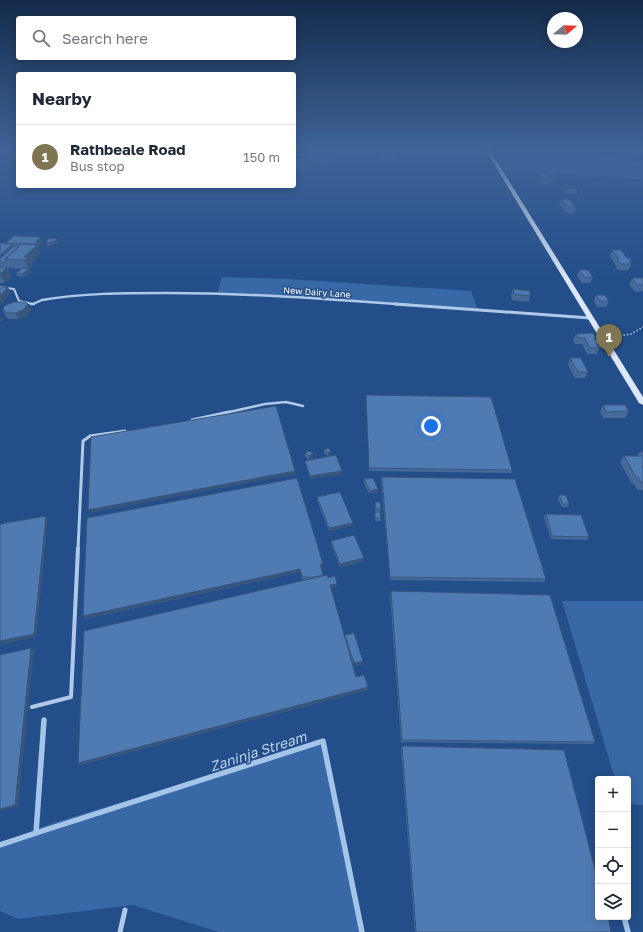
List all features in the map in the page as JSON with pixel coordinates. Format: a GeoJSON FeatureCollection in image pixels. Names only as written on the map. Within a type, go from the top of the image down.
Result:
{"type":"FeatureCollection","features":[{"type":"Feature","properties":{"kind":"main road"},"geometry":{"type":"LineString","coordinates":[[514,192],[643,403]]}},
{"type":"Feature","properties":{"kind":"street","name":"New Dairy Lane"},"geometry":{"type":"LineString","coordinates":[[42,300],[71,295],[104,293],[206,293],[291,296],[590,318]]}},
{"type":"Feature","properties":{"kind":"lane"},"geometry":{"type":"LineString","coordinates":[[1,287],[14,289],[19,301],[33,304],[42,300]]}},
{"type":"Feature","properties":{"kind":"lane"},"geometry":{"type":"LineString","coordinates":[[187,421],[265,404],[286,402],[304,406]]}},
{"type":"Feature","properties":{"kind":"lane"},"geometry":{"type":"LineString","coordinates":[[32,707],[71,698],[83,441],[90,436],[129,430]]}},
{"type":"Feature","properties":{"kind":"lane"},"geometry":{"type":"LineString","coordinates":[[120,932],[125,910]]}},
{"type":"Feature","properties":{"kind":"path"},"geometry":{"type":"LineString","coordinates":[[601,336],[620,337],[631,334],[643,326]]}},
{"type":"Feature","properties":{"kind":"shaded area"},"geometry":{"type":"Polygon","coordinates":[[[222,277],[289,279],[471,291],[478,310],[291,296],[217,294],[222,277]]]}},
{"type":"Feature","properties":{"kind":"shaded area"},"geometry":{"type":"Polygon","coordinates":[[[562,601],[643,601],[643,805],[631,804],[631,776],[614,776],[562,601]]]}},
{"type":"Feature","properties":{"kind":"shaded area"},"geometry":{"type":"Polygon","coordinates":[[[323,741],[362,932],[219,932],[133,905],[18,919],[0,911],[0,843],[53,823],[323,741]]]}},
{"type":"Feature","properties":{"kind":"building"},"geometry":{"type":"Polygon","coordinates":[[[561,199],[568,199],[576,207],[568,207],[561,199]]]}},
{"type":"Feature","properties":{"kind":"building"},"geometry":{"type":"Polygon","coordinates":[[[14,236],[41,237],[34,244],[6,243],[14,236]]]}},
{"type":"Feature","properties":{"kind":"building"},"geometry":{"type":"Polygon","coordinates":[[[54,238],[58,240],[49,243],[46,242],[48,239],[54,238]]]}},
{"type":"Feature","properties":{"kind":"building"},"geometry":{"type":"Polygon","coordinates":[[[0,243],[13,244],[0,255],[0,243]]]}},
{"type":"Feature","properties":{"kind":"building"},"geometry":{"type":"Polygon","coordinates":[[[21,244],[37,245],[24,257],[28,257],[25,260],[5,259],[21,244]]]}},
{"type":"Feature","properties":{"kind":"building"},"geometry":{"type":"Polygon","coordinates":[[[14,246],[19,247],[5,259],[6,262],[0,262],[0,259],[14,246]]]}},
{"type":"Feature","properties":{"kind":"building"},"geometry":{"type":"Polygon","coordinates":[[[612,250],[621,250],[627,258],[630,258],[632,261],[629,261],[631,264],[621,264],[612,250]]]}},
{"type":"Feature","properties":{"kind":"building"},"geometry":{"type":"Polygon","coordinates":[[[0,267],[7,267],[0,274],[0,267]]]}},
{"type":"Feature","properties":{"kind":"building"},"geometry":{"type":"Polygon","coordinates":[[[23,268],[29,269],[22,274],[16,273],[23,268]]]}},
{"type":"Feature","properties":{"kind":"building"},"geometry":{"type":"Polygon","coordinates":[[[579,270],[588,270],[593,277],[584,277],[579,270]]]}},
{"type":"Feature","properties":{"kind":"building"},"geometry":{"type":"Polygon","coordinates":[[[632,278],[643,278],[643,285],[638,285],[632,278]]]}},
{"type":"Feature","properties":{"kind":"building"},"geometry":{"type":"Polygon","coordinates":[[[0,287],[8,287],[0,296],[0,287]]]}},
{"type":"Feature","properties":{"kind":"building"},"geometry":{"type":"Polygon","coordinates":[[[513,289],[530,291],[530,296],[514,294],[513,289]]]}},
{"type":"Feature","properties":{"kind":"building"},"geometry":{"type":"Polygon","coordinates":[[[596,295],[605,295],[609,301],[600,301],[596,295]]]}},
{"type":"Feature","properties":{"kind":"building"},"geometry":{"type":"Polygon","coordinates":[[[14,302],[25,302],[28,304],[23,310],[15,313],[7,313],[3,310],[4,306],[14,302]]]}},
{"type":"Feature","properties":{"kind":"building"},"geometry":{"type":"Polygon","coordinates":[[[593,333],[596,338],[594,338],[601,344],[597,344],[600,348],[590,348],[585,338],[578,338],[576,334],[593,333]]]}},
{"type":"Feature","properties":{"kind":"building"},"geometry":{"type":"Polygon","coordinates":[[[570,358],[581,358],[588,372],[578,372],[570,358]]]}},
{"type":"Feature","properties":{"kind":"building"},"geometry":{"type":"Polygon","coordinates":[[[366,395],[491,397],[512,470],[369,468],[366,395]]]}},
{"type":"Feature","properties":{"kind":"building"},"geometry":{"type":"Polygon","coordinates":[[[603,405],[625,405],[629,411],[606,412],[603,405]]]}},
{"type":"Feature","properties":{"kind":"building"},"geometry":{"type":"Polygon","coordinates":[[[276,406],[295,471],[88,510],[91,437],[276,406]]]}},
{"type":"Feature","properties":{"kind":"building"},"geometry":{"type":"Polygon","coordinates":[[[328,448],[331,451],[328,453],[324,450],[328,448]]]}},
{"type":"Feature","properties":{"kind":"building"},"geometry":{"type":"Polygon","coordinates":[[[309,451],[313,453],[309,456],[305,453],[309,451]]]}},
{"type":"Feature","properties":{"kind":"building"},"geometry":{"type":"Polygon","coordinates":[[[639,452],[643,452],[643,483],[641,483],[638,477],[636,477],[624,456],[642,456],[639,452]]]}},
{"type":"Feature","properties":{"kind":"building"},"geometry":{"type":"Polygon","coordinates":[[[336,455],[342,471],[310,476],[305,461],[336,455]]]}},
{"type":"Feature","properties":{"kind":"building"},"geometry":{"type":"Polygon","coordinates":[[[382,477],[515,479],[546,579],[390,577],[382,477]]]}},
{"type":"Feature","properties":{"kind":"building"},"geometry":{"type":"Polygon","coordinates":[[[297,478],[323,564],[320,564],[323,575],[310,578],[302,576],[300,569],[83,616],[87,518],[297,478]]]}},
{"type":"Feature","properties":{"kind":"building"},"geometry":{"type":"Polygon","coordinates":[[[373,478],[378,489],[370,491],[364,479],[373,478]]]}},
{"type":"Feature","properties":{"kind":"building"},"geometry":{"type":"Polygon","coordinates":[[[340,492],[353,523],[329,528],[317,497],[340,492]]]}},
{"type":"Feature","properties":{"kind":"building"},"geometry":{"type":"Polygon","coordinates":[[[559,495],[566,495],[569,504],[563,504],[559,495]]]}},
{"type":"Feature","properties":{"kind":"building"},"geometry":{"type":"Polygon","coordinates":[[[375,502],[380,502],[381,509],[376,509],[375,502]]]}},
{"type":"Feature","properties":{"kind":"building"},"geometry":{"type":"Polygon","coordinates":[[[375,512],[380,512],[381,518],[375,518],[375,512]]]}},
{"type":"Feature","properties":{"kind":"building"},"geometry":{"type":"Polygon","coordinates":[[[546,514],[581,515],[589,537],[552,536],[546,514]]]}},
{"type":"Feature","properties":{"kind":"building"},"geometry":{"type":"Polygon","coordinates":[[[46,516],[34,634],[0,641],[0,524],[46,516]]]}},
{"type":"Feature","properties":{"kind":"building"},"geometry":{"type":"Polygon","coordinates":[[[354,535],[364,558],[340,564],[331,541],[354,535]]]}},
{"type":"Feature","properties":{"kind":"building"},"geometry":{"type":"Polygon","coordinates":[[[327,575],[328,578],[335,576],[337,584],[330,585],[356,677],[364,675],[368,687],[78,763],[84,631],[327,575]]]}},
{"type":"Feature","properties":{"kind":"building"},"geometry":{"type":"Polygon","coordinates":[[[391,591],[550,595],[595,742],[402,740],[391,591]]]}},
{"type":"Feature","properties":{"kind":"building"},"geometry":{"type":"Polygon","coordinates":[[[354,633],[363,661],[354,663],[345,635],[354,633]]]}},
{"type":"Feature","properties":{"kind":"building"},"geometry":{"type":"Polygon","coordinates":[[[31,648],[15,805],[0,809],[0,655],[31,648]]]}},
{"type":"Feature","properties":{"kind":"building"},"geometry":{"type":"Polygon","coordinates":[[[402,746],[564,750],[595,869],[595,920],[609,920],[611,932],[416,932],[402,746]]]}},
{"type":"Feature","properties":{"kind":"waterway"},"geometry":{"type":"LineString","coordinates":[[36,833],[44,720]]}},
{"type":"Feature","properties":{"kind":"waterway","name":"Zaninja Stream"},"geometry":{"type":"LineString","coordinates":[[36,833],[323,741],[362,932]]}},
{"type":"Feature","properties":{"kind":"waterway"},"geometry":{"type":"LineString","coordinates":[[0,845],[36,833]]}},
{"type":"Feature","properties":{"kind":"waterway","name":"Zaninja Stream"},"geometry":{"type":"LineString","coordinates":[[625,920],[628,932]]}},
{"type":"Feature","properties":{"kind":"place","name":"Rathbeale Road"},"geometry":{"type":"Point","coordinates":[609,357]}}]}
